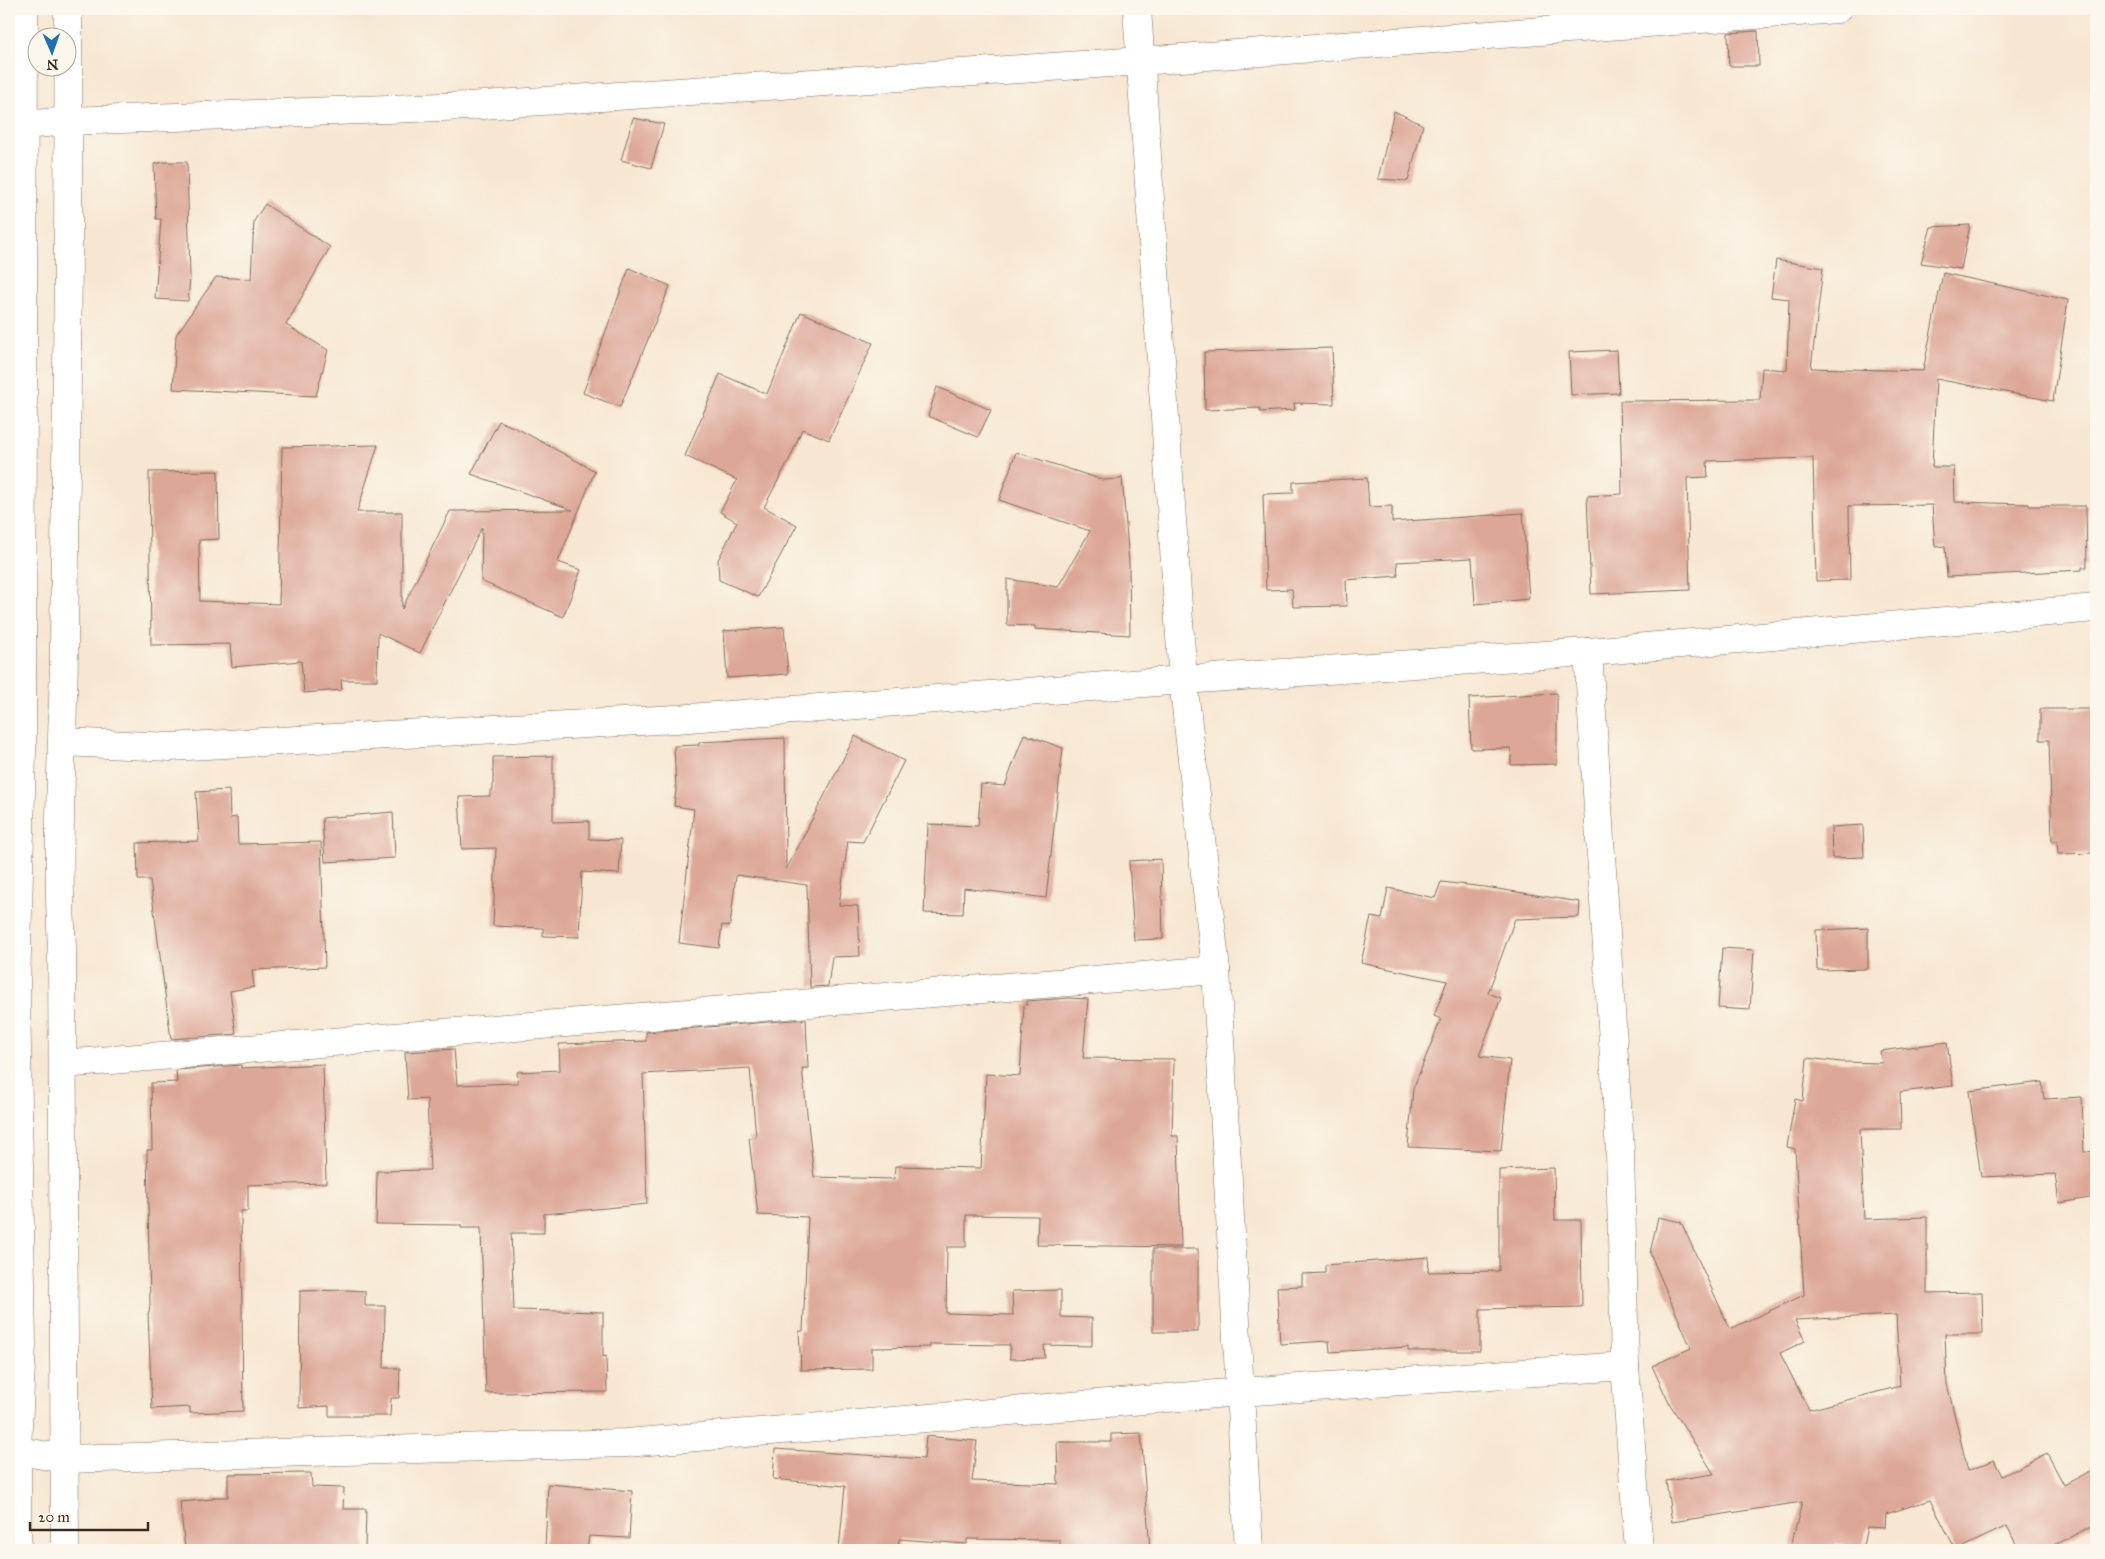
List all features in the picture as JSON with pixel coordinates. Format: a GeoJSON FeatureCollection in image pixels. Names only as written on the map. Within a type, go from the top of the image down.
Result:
{"type":"FeatureCollection","features":[{"type":"Feature","properties":{"kind":"street"},"geometry":{"type":"LineString","coordinates":[[17,1550],[13,1449],[22,1344],[12,991],[22,751],[24,9]]}},
{"type":"Feature","properties":{"kind":"street"},"geometry":{"type":"LineString","coordinates":[[65,1550],[62,947],[59,899],[63,742],[69,121],[68,9]]}},
{"type":"Feature","properties":{"kind":"street"},"geometry":{"type":"LineString","coordinates":[[1137,9],[1182,680],[1216,970],[1249,1550]]}},
{"type":"Feature","properties":{"kind":"street"},"geometry":{"type":"LineString","coordinates":[[23,125],[69,121],[468,106],[1141,62],[1677,14],[1837,9]]}},
{"type":"Feature","properties":{"kind":"street"},"geometry":{"type":"LineString","coordinates":[[63,742],[170,747],[666,719],[1588,652],[2096,608]]}},
{"type":"Feature","properties":{"kind":"street"},"geometry":{"type":"LineString","coordinates":[[1588,652],[1620,1151],[1625,1366],[1639,1550]]}},
{"type":"Feature","properties":{"kind":"street"},"geometry":{"type":"LineString","coordinates":[[63,1064],[1216,970]]}},
{"type":"Feature","properties":{"kind":"street"},"geometry":{"type":"LineString","coordinates":[[13,1449],[65,1459],[626,1443],[1240,1392],[1625,1366]]}},
{"type":"Feature","properties":{"kind":"building"},"geometry":{"type":"Polygon","coordinates":[[[1758,31],[1759,66],[1729,66],[1728,33],[1758,31]]]}},
{"type":"Feature","properties":{"kind":"building"},"geometry":{"type":"Polygon","coordinates":[[[1394,111],[1423,125],[1408,181],[1378,179],[1394,111]]]}},
{"type":"Feature","properties":{"kind":"building"},"geometry":{"type":"Polygon","coordinates":[[[633,118],[664,124],[651,168],[621,160],[633,118]]]}},
{"type":"Feature","properties":{"kind":"building"},"geometry":{"type":"Polygon","coordinates":[[[187,162],[190,278],[188,301],[155,299],[161,219],[156,219],[154,164],[187,162]]]}},
{"type":"Feature","properties":{"kind":"building"},"geometry":{"type":"Polygon","coordinates":[[[265,204],[330,247],[286,325],[328,350],[316,396],[173,389],[176,335],[216,277],[251,279],[254,221],[265,204]]]}},
{"type":"Feature","properties":{"kind":"building"},"geometry":{"type":"Polygon","coordinates":[[[1970,225],[1961,269],[1921,263],[1931,227],[1970,225]]]}},
{"type":"Feature","properties":{"kind":"building"},"geometry":{"type":"Polygon","coordinates":[[[1776,260],[1823,268],[1811,368],[1923,371],[1943,273],[2068,300],[2053,401],[1936,379],[1932,467],[1954,467],[1955,502],[2029,504],[2029,506],[2086,506],[2087,567],[2082,567],[2082,570],[1947,577],[1945,546],[1935,547],[1932,505],[1849,506],[1850,580],[1816,581],[1813,458],[1707,461],[1708,477],[1687,478],[1690,590],[1591,594],[1587,496],[1622,494],[1620,401],[1760,400],[1762,368],[1787,370],[1789,299],[1771,297],[1776,260]]]}},
{"type":"Feature","properties":{"kind":"building"},"geometry":{"type":"Polygon","coordinates":[[[629,268],[670,286],[620,407],[583,393],[629,268]]]}},
{"type":"Feature","properties":{"kind":"building"},"geometry":{"type":"Polygon","coordinates":[[[801,312],[873,343],[829,440],[802,429],[791,456],[764,507],[797,525],[758,597],[719,580],[718,560],[737,522],[720,512],[737,480],[685,456],[720,374],[767,394],[801,312]]]}},
{"type":"Feature","properties":{"kind":"building"},"geometry":{"type":"Polygon","coordinates":[[[1332,348],[1334,404],[1294,403],[1295,410],[1260,412],[1260,408],[1205,410],[1204,352],[1332,348]]]}},
{"type":"Feature","properties":{"kind":"building"},"geometry":{"type":"Polygon","coordinates":[[[1617,350],[1619,393],[1571,395],[1569,352],[1617,350]]]}},
{"type":"Feature","properties":{"kind":"building"},"geometry":{"type":"Polygon","coordinates":[[[937,387],[991,410],[978,437],[928,416],[937,387]]]}},
{"type":"Feature","properties":{"kind":"building"},"geometry":{"type":"Polygon","coordinates":[[[499,421],[520,430],[595,471],[558,562],[581,570],[563,617],[481,581],[482,527],[420,653],[378,633],[377,680],[341,680],[342,690],[304,693],[301,661],[232,667],[230,644],[151,645],[149,472],[218,471],[219,539],[199,540],[200,601],[279,604],[282,447],[378,445],[357,512],[402,512],[402,609],[450,511],[573,510],[471,474],[499,421]]]}},
{"type":"Feature","properties":{"kind":"building"},"geometry":{"type":"Polygon","coordinates":[[[1016,452],[1103,480],[1120,479],[1122,477],[1129,562],[1130,635],[1035,629],[1035,626],[1007,625],[1007,579],[1058,587],[1090,531],[999,500],[1016,452]]]}},
{"type":"Feature","properties":{"kind":"building"},"geometry":{"type":"Polygon","coordinates":[[[1367,478],[1369,507],[1392,506],[1392,522],[1523,513],[1529,599],[1475,604],[1472,558],[1397,562],[1398,576],[1346,580],[1347,606],[1293,607],[1292,589],[1266,590],[1263,494],[1293,493],[1293,482],[1367,478]]]}},
{"type":"Feature","properties":{"kind":"building"},"geometry":{"type":"Polygon","coordinates":[[[784,627],[788,674],[727,678],[724,631],[784,627]]]}},
{"type":"Feature","properties":{"kind":"building"},"geometry":{"type":"Polygon","coordinates":[[[1557,693],[1557,764],[1511,765],[1511,748],[1471,749],[1469,698],[1557,693]]]}},
{"type":"Feature","properties":{"kind":"building"},"geometry":{"type":"Polygon","coordinates":[[[2040,709],[2096,709],[2096,853],[2058,854],[2057,841],[2052,841],[2049,740],[2040,740],[2040,709]]]}},
{"type":"Feature","properties":{"kind":"building"},"geometry":{"type":"Polygon","coordinates":[[[1024,734],[1063,748],[1046,898],[964,888],[963,914],[924,913],[928,824],[978,826],[981,784],[1005,786],[1024,734]]]}},
{"type":"Feature","properties":{"kind":"building"},"geometry":{"type":"Polygon","coordinates":[[[855,736],[904,761],[863,842],[848,841],[839,905],[858,906],[860,956],[832,957],[828,986],[810,987],[807,885],[736,875],[730,926],[722,925],[719,948],[679,943],[694,809],[674,806],[676,789],[674,746],[699,745],[699,742],[785,738],[786,870],[855,736]]]}},
{"type":"Feature","properties":{"kind":"building"},"geometry":{"type":"Polygon","coordinates":[[[553,756],[553,822],[589,821],[589,839],[621,840],[619,874],[582,872],[579,937],[543,936],[543,928],[493,926],[496,848],[462,849],[459,797],[490,796],[490,790],[493,790],[493,757],[553,756]]]}},
{"type":"Feature","properties":{"kind":"building"},"geometry":{"type":"Polygon","coordinates":[[[229,790],[230,818],[237,817],[238,844],[321,842],[325,967],[252,970],[254,987],[230,991],[236,1034],[171,1039],[150,880],[138,880],[137,843],[199,841],[196,792],[229,790]]]}},
{"type":"Feature","properties":{"kind":"building"},"geometry":{"type":"Polygon","coordinates":[[[393,812],[395,858],[325,862],[322,818],[393,812]]]}},
{"type":"Feature","properties":{"kind":"building"},"geometry":{"type":"Polygon","coordinates":[[[1863,825],[1864,857],[1832,858],[1831,827],[1863,825]]]}},
{"type":"Feature","properties":{"kind":"building"},"geometry":{"type":"Polygon","coordinates":[[[1161,859],[1163,939],[1134,940],[1129,861],[1161,859]]]}},
{"type":"Feature","properties":{"kind":"building"},"geometry":{"type":"Polygon","coordinates":[[[1441,882],[1580,902],[1579,917],[1515,919],[1488,993],[1501,998],[1479,1056],[1510,1060],[1501,1151],[1408,1147],[1413,1089],[1441,1019],[1434,1016],[1447,981],[1361,963],[1371,917],[1382,919],[1388,888],[1435,898],[1441,882]]]}},
{"type":"Feature","properties":{"kind":"building"},"geometry":{"type":"Polygon","coordinates":[[[1868,928],[1868,969],[1817,970],[1816,930],[1868,928]]]}},
{"type":"Feature","properties":{"kind":"building"},"geometry":{"type":"Polygon","coordinates":[[[1722,948],[1754,950],[1750,1010],[1718,1008],[1722,948]]]}},
{"type":"Feature","properties":{"kind":"building"},"geometry":{"type":"Polygon","coordinates":[[[1070,998],[1088,999],[1083,1058],[1174,1059],[1172,1136],[1178,1136],[1181,1247],[1037,1245],[1038,1216],[966,1215],[966,1247],[947,1247],[946,1313],[1013,1315],[1012,1291],[1061,1290],[1061,1317],[1092,1318],[1092,1346],[1044,1345],[1045,1358],[1010,1359],[1010,1345],[930,1344],[930,1347],[872,1348],[872,1369],[801,1370],[799,1331],[803,1331],[808,1217],[758,1215],[749,1138],[756,1137],[750,1068],[643,1074],[647,1204],[544,1214],[544,1233],[511,1233],[514,1310],[603,1312],[603,1357],[606,1356],[607,1392],[486,1393],[481,1228],[461,1228],[461,1225],[376,1224],[377,1171],[430,1170],[427,1099],[408,1100],[405,1052],[454,1049],[457,1085],[518,1083],[517,1072],[560,1070],[559,1044],[646,1041],[646,1032],[806,1019],[808,1068],[802,1068],[814,1177],[894,1179],[895,1166],[981,1168],[986,1074],[1020,1076],[1024,1005],[1027,1005],[1027,1001],[1070,998]]]}},
{"type":"Feature","properties":{"kind":"building"},"geometry":{"type":"Polygon","coordinates":[[[1947,1042],[1953,1086],[1900,1092],[1901,1129],[1860,1129],[1864,1219],[1927,1217],[1927,1293],[1982,1292],[1983,1334],[1945,1334],[1947,1384],[1968,1471],[1994,1460],[2002,1476],[2047,1453],[2064,1485],[2096,1468],[2096,1524],[2045,1550],[2019,1550],[2007,1526],[1956,1550],[1930,1500],[1886,1514],[1885,1528],[1867,1527],[1862,1550],[1835,1544],[1833,1550],[1790,1550],[1802,1502],[1672,1522],[1666,1481],[1714,1474],[1669,1403],[1652,1366],[1691,1348],[1650,1253],[1658,1217],[1681,1222],[1730,1329],[1804,1295],[1795,1149],[1787,1147],[1795,1099],[1803,1101],[1807,1058],[1841,1062],[1882,1063],[1880,1051],[1947,1042]],[[1896,1315],[1795,1320],[1805,1341],[1780,1353],[1809,1410],[1900,1386],[1896,1315]]]}},
{"type":"Feature","properties":{"kind":"building"},"geometry":{"type":"Polygon","coordinates":[[[323,1064],[326,1183],[248,1185],[248,1211],[241,1211],[243,1411],[190,1413],[190,1407],[152,1409],[148,1313],[150,1305],[147,1150],[152,1150],[151,1083],[177,1082],[176,1070],[241,1065],[241,1068],[323,1064]]]}},
{"type":"Feature","properties":{"kind":"building"},"geometry":{"type":"Polygon","coordinates":[[[2042,1082],[2044,1099],[2082,1097],[2084,1152],[2096,1151],[2096,1197],[2059,1203],[2055,1174],[1981,1177],[1969,1091],[2042,1082]]]}},
{"type":"Feature","properties":{"kind":"building"},"geometry":{"type":"Polygon","coordinates":[[[1554,1168],[1555,1220],[1581,1220],[1582,1307],[1480,1309],[1480,1351],[1408,1351],[1408,1347],[1330,1352],[1329,1341],[1280,1344],[1277,1287],[1302,1286],[1302,1274],[1325,1273],[1325,1265],[1429,1257],[1428,1272],[1499,1271],[1499,1170],[1554,1168]]]}},
{"type":"Feature","properties":{"kind":"building"},"geometry":{"type":"Polygon","coordinates":[[[1153,1249],[1198,1249],[1198,1332],[1153,1332],[1153,1249]]]}},
{"type":"Feature","properties":{"kind":"building"},"geometry":{"type":"Polygon","coordinates":[[[300,1291],[365,1291],[365,1306],[385,1306],[384,1368],[400,1368],[399,1398],[391,1398],[390,1416],[329,1416],[329,1406],[299,1408],[300,1291]]]}},
{"type":"Feature","properties":{"kind":"building"},"geometry":{"type":"Polygon","coordinates":[[[1141,1433],[1150,1550],[1060,1550],[1060,1540],[967,1539],[967,1544],[899,1539],[898,1550],[839,1550],[845,1486],[773,1479],[775,1449],[924,1459],[926,1436],[977,1441],[972,1481],[1058,1484],[1057,1442],[1111,1442],[1111,1434],[1141,1433]]]}},
{"type":"Feature","properties":{"kind":"building"},"geometry":{"type":"Polygon","coordinates":[[[311,1473],[312,1487],[344,1488],[343,1509],[366,1509],[365,1550],[185,1550],[180,1502],[213,1499],[213,1497],[228,1497],[228,1474],[311,1473]]]}},
{"type":"Feature","properties":{"kind":"building"},"geometry":{"type":"Polygon","coordinates":[[[548,1484],[632,1491],[629,1538],[589,1536],[587,1550],[545,1550],[548,1484]]]}}]}
